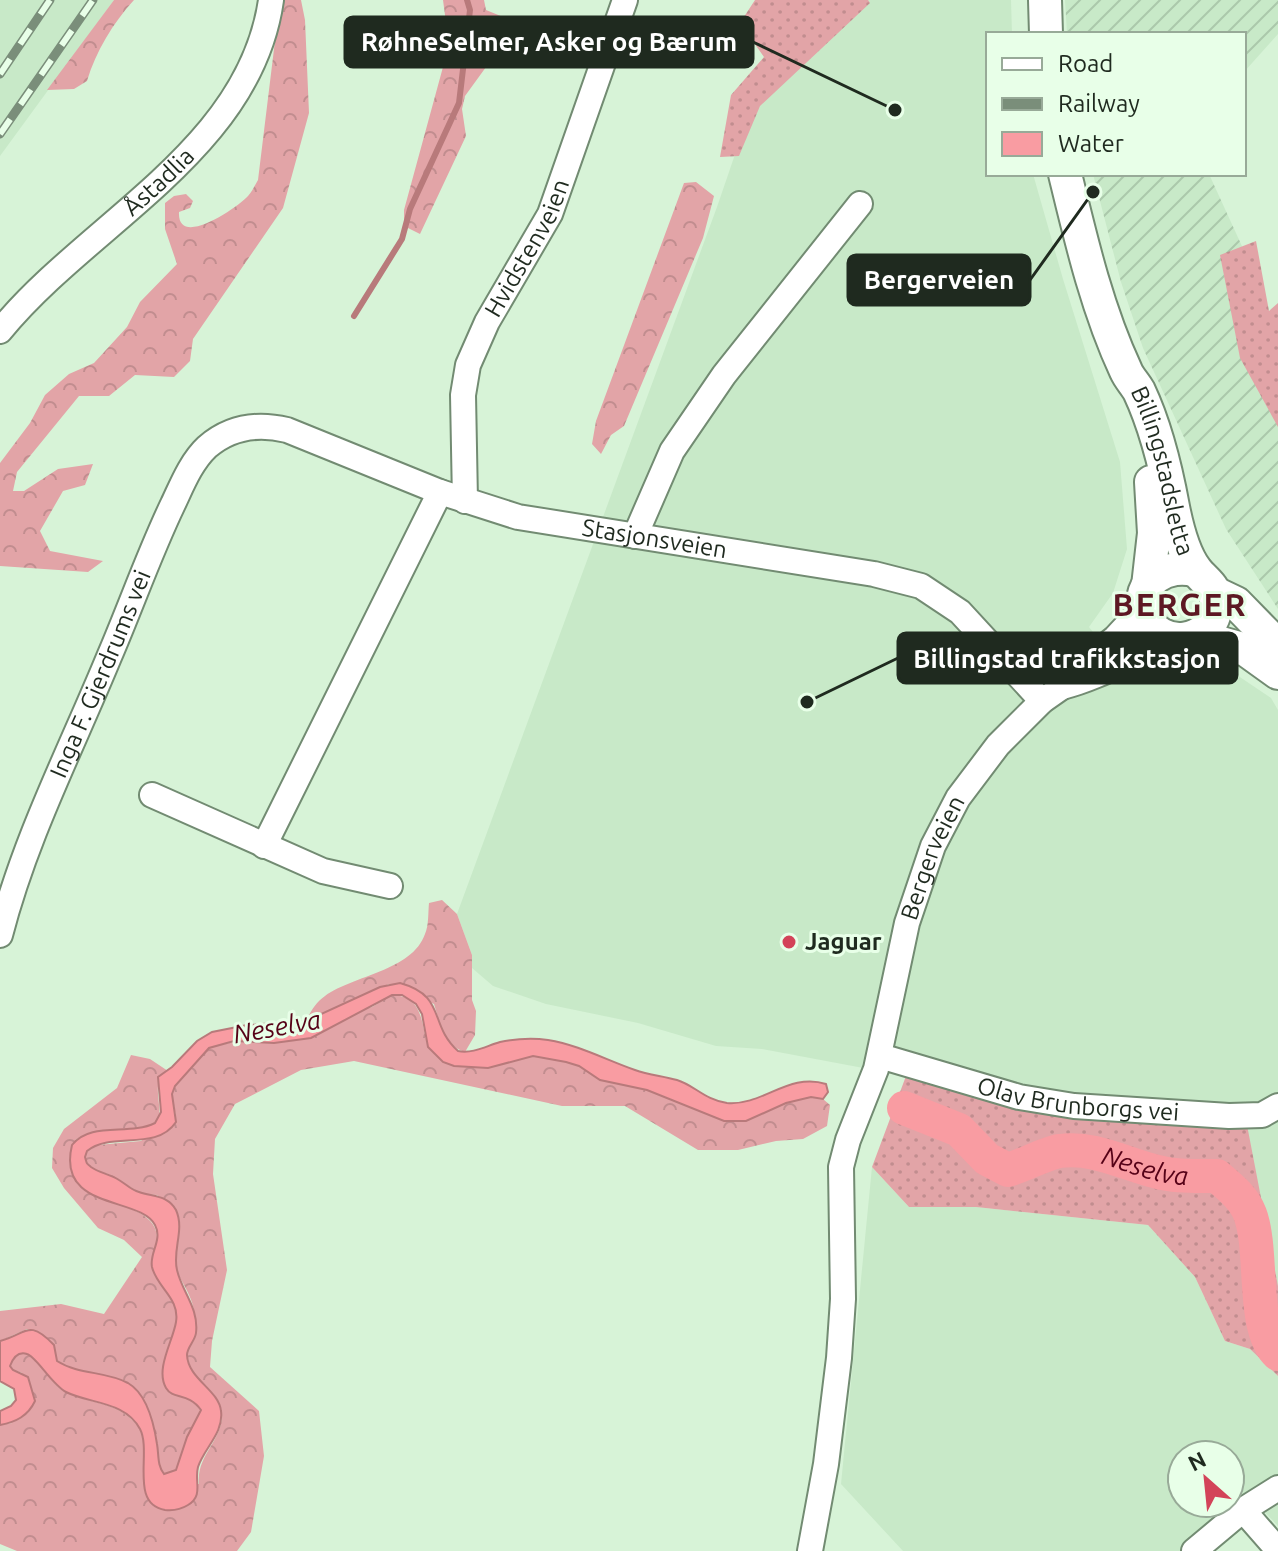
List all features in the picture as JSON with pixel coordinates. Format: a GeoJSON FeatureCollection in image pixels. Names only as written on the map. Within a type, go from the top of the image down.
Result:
{"type":"FeatureCollection","features":[{"type":"Feature","properties":{"kind":"main road"},"geometry":{"type":"LineString","coordinates":[[1045,0],[1046,32]]}},
{"type":"Feature","properties":{"kind":"main road","name":"Billingstadsletta"},"geometry":{"type":"LineString","coordinates":[[1066,176],[1099,298],[1127,373],[1138,390],[1156,437],[1177,526],[1206,582]]}},
{"type":"Feature","properties":{"kind":"main road","name":"Billingstadsletta"},"geometry":{"type":"LineString","coordinates":[[1127,373],[1127,394],[1152,487],[1154,533],[1146,597]]}},
{"type":"Feature","properties":{"kind":"main road"},"geometry":{"type":"LineString","coordinates":[[1278,646],[1236,603],[1186,568],[1164,571],[1146,597],[1149,623],[1156,631],[1246,650],[1278,673]]}},
{"type":"Feature","properties":{"kind":"main road"},"geometry":{"type":"LineString","coordinates":[[1186,638],[1207,628],[1214,618],[1216,605],[1206,582]]}},
{"type":"Feature","properties":{"kind":"street","name":"Åstadlia"},"geometry":{"type":"LineString","coordinates":[[0,331],[59,269],[133,207],[181,161],[219,118],[247,77],[257,56],[264,39],[271,0]]}},
{"type":"Feature","properties":{"kind":"street","name":"Hvidstenveien"},"geometry":{"type":"LineString","coordinates":[[465,501],[463,395],[468,365],[487,322],[550,214],[625,0]]}},
{"type":"Feature","properties":{"kind":"street"},"geometry":{"type":"LineString","coordinates":[[635,536],[672,451],[724,375],[860,204]]}},
{"type":"Feature","properties":{"kind":"street","name":"Stasjonsveien"},"geometry":{"type":"LineString","coordinates":[[233,431],[266,425],[287,430],[440,492],[518,517],[874,574],[921,586],[960,612],[1052,694]]}},
{"type":"Feature","properties":{"kind":"street","name":"Inga F. Gjerdrums vei"},"geometry":{"type":"LineString","coordinates":[[0,935],[21,866],[153,545],[192,466],[208,447],[233,431]]}},
{"type":"Feature","properties":{"kind":"street"},"geometry":{"type":"LineString","coordinates":[[264,846],[440,492]]}},
{"type":"Feature","properties":{"kind":"street","name":"Bergerveien"},"geometry":{"type":"LineString","coordinates":[[810,1551],[826,1464],[839,1358],[843,1299],[841,1167],[848,1140],[878,1063],[907,923],[933,846],[958,798],[990,755],[1079,667],[1115,638],[1146,597]]}},
{"type":"Feature","properties":{"kind":"street","name":"Bergerveien"},"geometry":{"type":"LineString","coordinates":[[1052,694],[1089,680],[1129,658],[1186,638]]}},
{"type":"Feature","properties":{"kind":"street"},"geometry":{"type":"LineString","coordinates":[[152,795],[323,871],[390,886]]}},
{"type":"Feature","properties":{"kind":"street","name":"Olav Brunborgs vei"},"geometry":{"type":"LineString","coordinates":[[878,1063],[1019,1097],[1074,1106],[1229,1116],[1262,1115],[1278,1106]]}},
{"type":"Feature","properties":{"kind":"street"},"geometry":{"type":"LineString","coordinates":[[1246,1508],[1278,1488]]}},
{"type":"Feature","properties":{"kind":"street"},"geometry":{"type":"LineString","coordinates":[[1246,1513],[1278,1550]]}},
{"type":"Feature","properties":{"kind":"street"},"geometry":{"type":"LineString","coordinates":[[1194,1551],[1232,1519]]}},
{"type":"Feature","properties":{"kind":"shaded area"},"geometry":{"type":"Polygon","coordinates":[[[0,0],[114,0],[0,156],[0,0]]]}},
{"type":"Feature","properties":{"kind":"shaded area"},"geometry":{"type":"Polygon","coordinates":[[[820,0],[1011,0],[1012,32],[986,32],[986,176],[1034,176],[1120,462],[1127,549],[1113,593],[1089,627],[1130,679],[1225,667],[1271,698],[1278,710],[1278,1286],[1246,1125],[906,1076],[762,1049],[716,1046],[638,1023],[546,1004],[493,986],[472,968],[472,955],[457,914],[743,131],[820,0]]]}},
{"type":"Feature","properties":{"kind":"shaded area"},"geometry":{"type":"Polygon","coordinates":[[[1065,0],[1278,0],[1278,34],[1246,70],[1246,32],[1067,32],[1065,0]]]}},
{"type":"Feature","properties":{"kind":"shaded area"},"geometry":{"type":"Polygon","coordinates":[[[1094,176],[1210,176],[1246,255],[1278,407],[1278,609],[1226,529],[1143,348],[1121,282],[1094,176]]]}},
{"type":"Feature","properties":{"kind":"shaded area"},"geometry":{"type":"Polygon","coordinates":[[[872,1167],[909,1207],[976,1207],[1148,1225],[1195,1277],[1225,1341],[1250,1349],[1278,1376],[1278,1526],[1260,1507],[1246,1519],[1246,1439],[1166,1439],[1166,1519],[1246,1519],[1208,1551],[903,1551],[841,1484],[872,1167]]]}},
{"type":"Feature","properties":{"kind":"green space"},"geometry":{"type":"Polygon","coordinates":[[[114,0],[134,0],[106,38],[87,81],[74,89],[47,90],[114,0]]]}},
{"type":"Feature","properties":{"kind":"green space"},"geometry":{"type":"Polygon","coordinates":[[[280,0],[301,0],[305,20],[309,113],[283,208],[193,339],[190,361],[174,377],[135,375],[109,396],[79,396],[17,472],[13,491],[24,491],[58,469],[93,464],[85,485],[63,491],[40,531],[50,551],[103,561],[88,572],[0,566],[0,463],[30,423],[45,395],[69,374],[94,363],[127,327],[140,302],[177,264],[165,229],[165,203],[174,196],[186,194],[193,201],[190,208],[179,212],[181,222],[187,227],[197,226],[221,216],[242,202],[258,180],[280,0]]]}},
{"type":"Feature","properties":{"kind":"green space"},"geometry":{"type":"Polygon","coordinates":[[[443,0],[484,0],[486,10],[518,23],[465,96],[462,109],[466,136],[420,234],[404,226],[404,210],[449,45],[443,0]]]}},
{"type":"Feature","properties":{"kind":"green space"},"geometry":{"type":"Polygon","coordinates":[[[755,0],[868,0],[870,3],[760,106],[739,156],[720,157],[731,95],[764,57],[740,23],[755,0]]]}},
{"type":"Feature","properties":{"kind":"green space"},"geometry":{"type":"Polygon","coordinates":[[[696,182],[714,196],[703,238],[624,426],[611,435],[601,454],[592,444],[596,421],[684,183],[696,182]]]}},
{"type":"Feature","properties":{"kind":"green space"},"geometry":{"type":"Polygon","coordinates":[[[1256,241],[1269,311],[1278,303],[1278,427],[1240,358],[1220,255],[1256,241]]]}},
{"type":"Feature","properties":{"kind":"green space"},"geometry":{"type":"Polygon","coordinates":[[[442,900],[457,914],[472,955],[475,1035],[465,1052],[447,1039],[434,1004],[389,984],[306,1021],[325,996],[408,956],[425,934],[429,903],[442,900]]]}},
{"type":"Feature","properties":{"kind":"green space"},"geometry":{"type":"Polygon","coordinates":[[[392,995],[410,1000],[416,1006],[428,1047],[454,1066],[488,1068],[533,1056],[566,1062],[601,1080],[647,1090],[724,1121],[746,1121],[786,1103],[811,1097],[823,1099],[830,1105],[827,1126],[803,1139],[776,1141],[738,1150],[698,1150],[625,1106],[562,1106],[354,1061],[301,1070],[235,1104],[215,1139],[213,1174],[227,1270],[212,1341],[210,1367],[259,1411],[264,1456],[251,1532],[237,1551],[17,1551],[0,1544],[0,1425],[12,1423],[22,1373],[10,1366],[19,1354],[32,1356],[62,1390],[123,1412],[131,1419],[144,1440],[144,1484],[199,1484],[201,1465],[221,1425],[221,1409],[195,1374],[188,1359],[196,1322],[191,1299],[176,1267],[178,1223],[175,1207],[157,1195],[142,1194],[108,1174],[94,1170],[87,1163],[87,1151],[98,1145],[141,1141],[176,1117],[172,1094],[175,1086],[209,1048],[372,1007],[392,995]]]}},
{"type":"Feature","properties":{"kind":"green space"},"geometry":{"type":"Polygon","coordinates":[[[131,1055],[150,1059],[168,1071],[159,1080],[159,1119],[141,1129],[96,1133],[75,1140],[97,1197],[136,1211],[156,1230],[153,1266],[174,1302],[177,1314],[166,1356],[167,1365],[180,1396],[187,1396],[201,1410],[182,1452],[180,1464],[176,1470],[164,1474],[160,1470],[147,1407],[57,1361],[35,1331],[27,1329],[0,1341],[0,1311],[61,1304],[104,1314],[142,1257],[124,1240],[98,1228],[64,1188],[52,1168],[53,1148],[64,1129],[117,1088],[131,1055]]]}},
{"type":"Feature","properties":{"kind":"green space"},"geometry":{"type":"Polygon","coordinates":[[[906,1076],[1247,1125],[1278,1286],[1278,1376],[1250,1349],[1225,1341],[1195,1277],[1148,1225],[976,1207],[909,1207],[872,1167],[906,1076]]]}},
{"type":"Feature","properties":{"kind":"water"},"geometry":{"type":"Polygon","coordinates":[[[400,983],[425,995],[443,1031],[458,1051],[474,1051],[512,1040],[559,1042],[640,1072],[677,1080],[712,1099],[727,1103],[752,1100],[800,1082],[826,1084],[828,1092],[823,1099],[811,1097],[786,1103],[746,1121],[724,1121],[647,1090],[600,1080],[579,1066],[566,1062],[533,1056],[488,1068],[454,1066],[443,1062],[428,1047],[422,1014],[416,1004],[402,995],[392,995],[311,1038],[274,1043],[234,1041],[209,1048],[175,1086],[172,1094],[176,1122],[167,1131],[145,1139],[97,1145],[87,1151],[85,1157],[87,1164],[94,1169],[136,1191],[164,1199],[176,1210],[179,1225],[177,1270],[193,1308],[196,1324],[187,1355],[192,1371],[215,1397],[221,1411],[220,1426],[198,1467],[196,1497],[177,1510],[154,1506],[144,1488],[143,1439],[133,1420],[116,1408],[66,1392],[27,1354],[16,1356],[10,1366],[28,1377],[35,1401],[21,1418],[0,1425],[0,1411],[16,1400],[14,1389],[0,1381],[0,1341],[33,1330],[54,1345],[57,1361],[74,1369],[120,1379],[135,1388],[152,1419],[162,1471],[164,1474],[176,1470],[187,1437],[201,1410],[191,1401],[169,1392],[163,1380],[162,1372],[176,1314],[175,1306],[152,1267],[157,1231],[146,1216],[87,1192],[76,1181],[70,1166],[72,1145],[89,1133],[134,1129],[155,1123],[161,1112],[158,1077],[197,1041],[212,1032],[247,1025],[306,1021],[380,987],[400,983]]]}},
{"type":"Feature","properties":{"kind":"waterway"},"geometry":{"type":"LineString","coordinates":[[354,316],[402,239],[410,209],[459,103],[470,10],[467,0]]}},
{"type":"Feature","properties":{"kind":"waterway","name":"Neselva"},"geometry":{"type":"LineString","coordinates":[[904,1108],[959,1130],[987,1159],[1008,1170],[1055,1152],[1073,1150],[1099,1154],[1169,1174],[1217,1176],[1240,1198],[1250,1214],[1264,1327],[1278,1354]]}},
{"type":"Feature","properties":{"kind":"railway"},"geometry":{"type":"LineString","coordinates":[[0,74],[50,0]]}},
{"type":"Feature","properties":{"kind":"railway"},"geometry":{"type":"LineString","coordinates":[[0,134],[93,0]]}},
{"type":"Feature","properties":{"kind":"place","name":"RøhneSelmer, Asker og Bærum"},"geometry":{"type":"Point","coordinates":[895,110]}},
{"type":"Feature","properties":{"kind":"place","name":"Bergerveien"},"geometry":{"type":"Point","coordinates":[1093,192]}},
{"type":"Feature","properties":{"kind":"place","name":"Billingstad trafikkstasjon"},"geometry":{"type":"Point","coordinates":[807,702]}},
{"type":"Feature","properties":{"kind":"place","name":"Jaguar"},"geometry":{"type":"Point","coordinates":[789,942]}},
{"type":"Feature","properties":{"kind":"district","name":"BERGER"},"geometry":{"type":"Point","coordinates":[1180,605]}}]}
